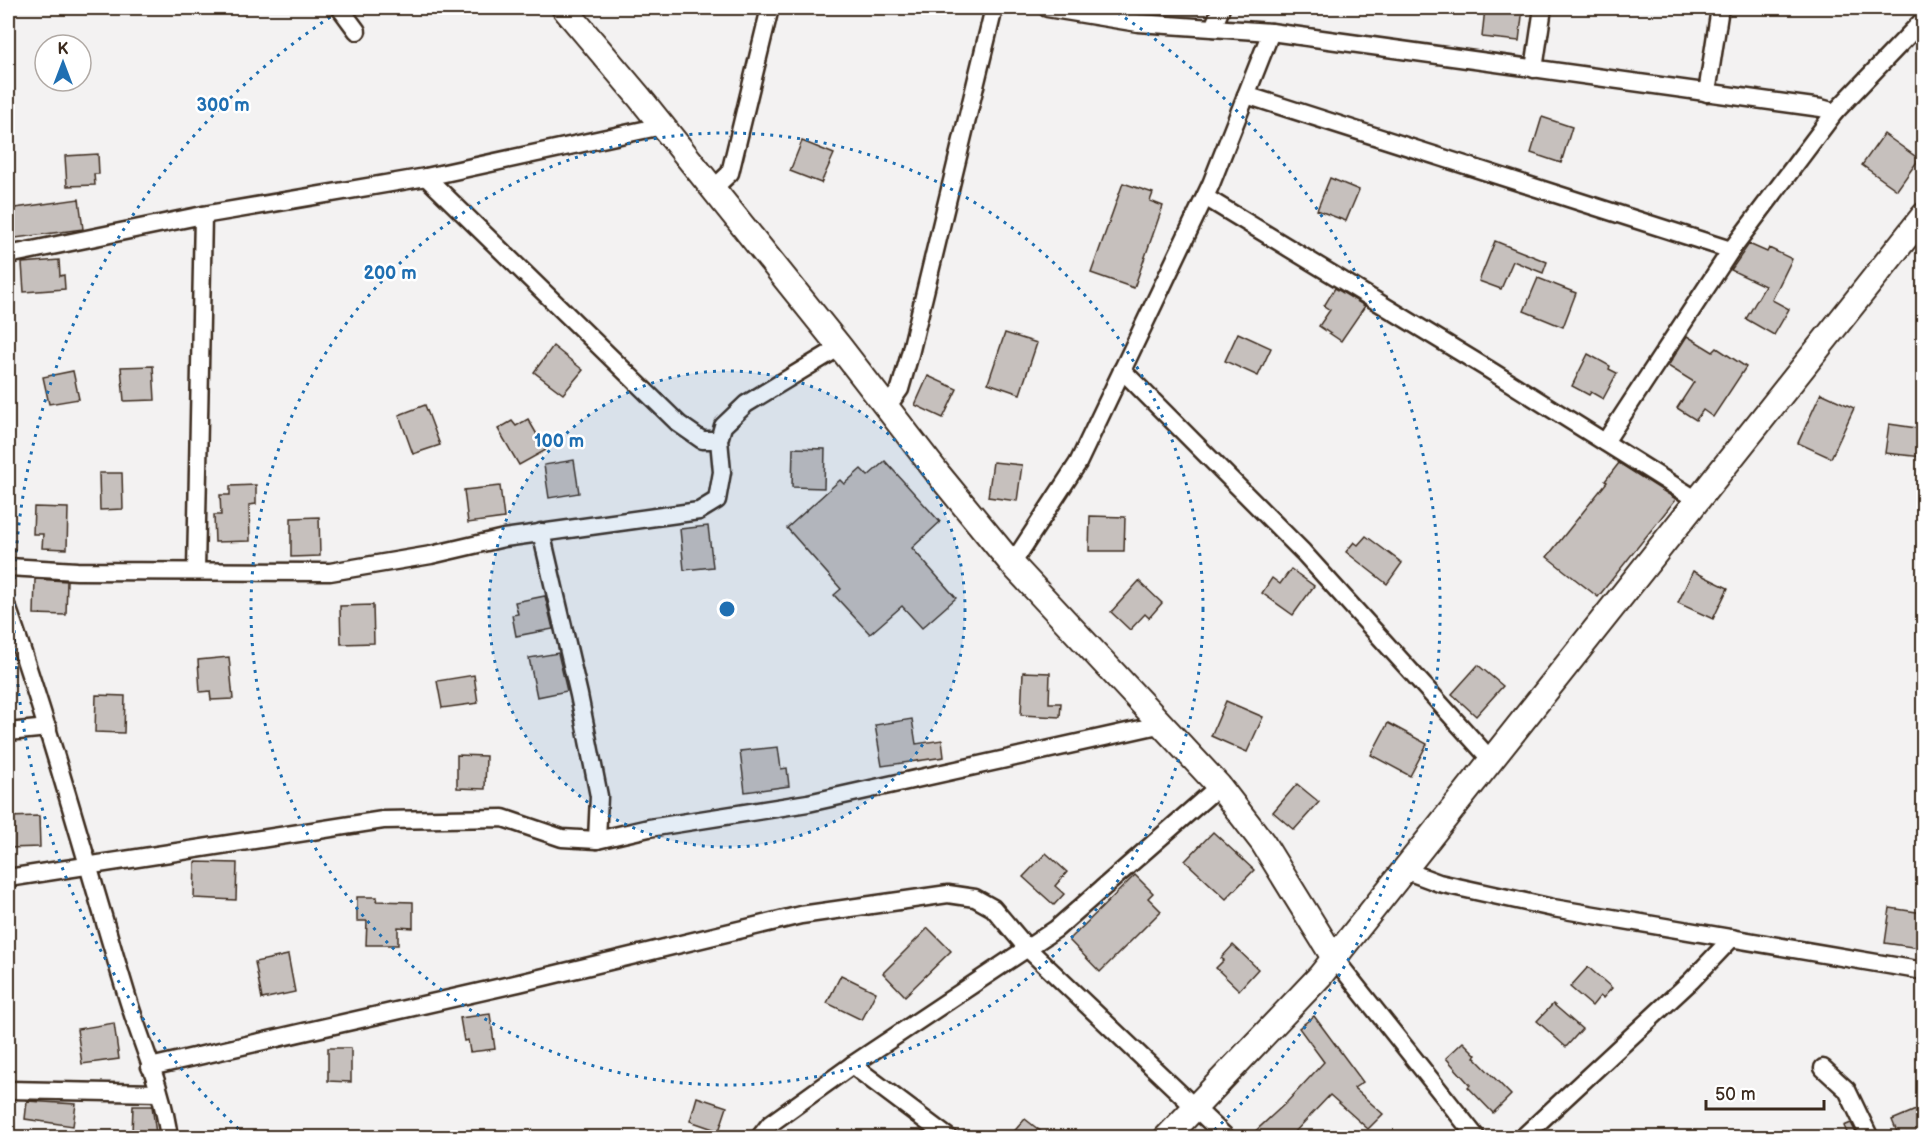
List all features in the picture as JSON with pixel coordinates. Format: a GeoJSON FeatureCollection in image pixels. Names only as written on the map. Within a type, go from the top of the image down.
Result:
{"type":"FeatureCollection","features":[{"type":"Feature","properties":{"kind":"street"},"geometry":{"type":"LineString","coordinates":[[340,8],[357,31]]}},
{"type":"Feature","properties":{"kind":"street"},"geometry":{"type":"LineString","coordinates":[[564,8],[713,189],[1012,564],[1219,786],[1263,843],[1334,958],[1470,1135]]}},
{"type":"Feature","properties":{"kind":"street"},"geometry":{"type":"LineString","coordinates":[[713,189],[730,173],[770,8]]}},
{"type":"Feature","properties":{"kind":"street"},"geometry":{"type":"LineString","coordinates":[[887,407],[900,389],[910,354],[994,8]]}},
{"type":"Feature","properties":{"kind":"street"},"geometry":{"type":"LineString","coordinates":[[1047,8],[1138,23],[1271,32],[1821,108],[1835,112]]}},
{"type":"Feature","properties":{"kind":"street"},"geometry":{"type":"LineString","coordinates":[[1213,28],[1221,8]]}},
{"type":"Feature","properties":{"kind":"street"},"geometry":{"type":"LineString","coordinates":[[1534,69],[1543,8]]}},
{"type":"Feature","properties":{"kind":"street"},"geometry":{"type":"LineString","coordinates":[[1707,93],[1720,8]]}},
{"type":"Feature","properties":{"kind":"street"},"geometry":{"type":"LineString","coordinates":[[1605,442],[1731,250],[1835,112],[1923,19]]}},
{"type":"Feature","properties":{"kind":"street"},"geometry":{"type":"LineString","coordinates":[[1012,564],[1078,463],[1204,196],[1271,32]]}},
{"type":"Feature","properties":{"kind":"street"},"geometry":{"type":"LineString","coordinates":[[1246,95],[1731,250]]}},
{"type":"Feature","properties":{"kind":"street"},"geometry":{"type":"LineString","coordinates":[[8,255],[203,215],[426,177],[662,126]]}},
{"type":"Feature","properties":{"kind":"street"},"geometry":{"type":"LineString","coordinates":[[426,177],[679,424],[702,440],[719,440]]}},
{"type":"Feature","properties":{"kind":"street"},"geometry":{"type":"LineString","coordinates":[[1204,196],[1697,500]]}},
{"type":"Feature","properties":{"kind":"street"},"geometry":{"type":"LineString","coordinates":[[196,571],[203,215]]}},
{"type":"Feature","properties":{"kind":"street"},"geometry":{"type":"LineString","coordinates":[[1166,1137],[1320,976],[1923,215]]}},
{"type":"Feature","properties":{"kind":"street"},"geometry":{"type":"LineString","coordinates":[[8,567],[77,571],[330,572],[431,555],[542,532],[699,511],[717,500],[722,472],[719,440],[723,426],[746,404],[840,347]]}},
{"type":"Feature","properties":{"kind":"street"},"geometry":{"type":"LineString","coordinates":[[1122,370],[1303,552],[1491,760]]}},
{"type":"Feature","properties":{"kind":"street"},"geometry":{"type":"LineString","coordinates":[[542,532],[599,796],[597,840]]}},
{"type":"Feature","properties":{"kind":"street"},"geometry":{"type":"LineString","coordinates":[[8,609],[48,728],[126,994],[166,1115],[169,1137]]}},
{"type":"Feature","properties":{"kind":"street"},"geometry":{"type":"LineString","coordinates":[[8,878],[383,819],[502,818],[562,838],[597,840],[649,828],[808,803],[1163,724]]}},
{"type":"Feature","properties":{"kind":"street"},"geometry":{"type":"LineString","coordinates":[[8,732],[48,728]]}},
{"type":"Feature","properties":{"kind":"street"},"geometry":{"type":"LineString","coordinates":[[759,1137],[770,1124],[852,1065],[1056,929],[1219,786]]}},
{"type":"Feature","properties":{"kind":"street"},"geometry":{"type":"LineString","coordinates":[[1404,870],[1439,883],[1553,908],[1923,971]]}},
{"type":"Feature","properties":{"kind":"street"},"geometry":{"type":"LineString","coordinates":[[150,1067],[519,983],[801,915],[948,894],[975,898],[993,908],[1027,948],[1227,1137]]}},
{"type":"Feature","properties":{"kind":"street"},"geometry":{"type":"LineString","coordinates":[[1522,1137],[1691,981],[1732,938]]}},
{"type":"Feature","properties":{"kind":"street"},"geometry":{"type":"LineString","coordinates":[[852,1065],[949,1137]]}},
{"type":"Feature","properties":{"kind":"street"},"geometry":{"type":"LineString","coordinates":[[1823,1068],[1847,1090],[1870,1137]]}},
{"type":"Feature","properties":{"kind":"street"},"geometry":{"type":"LineString","coordinates":[[8,1090],[159,1093]]}},
{"type":"Feature","properties":{"kind":"building"},"geometry":{"type":"Polygon","coordinates":[[[1485,8],[1523,8],[1519,41],[1482,37],[1485,8]]]}},
{"type":"Feature","properties":{"kind":"building"},"geometry":{"type":"Polygon","coordinates":[[[1542,117],[1572,127],[1561,163],[1531,153],[1542,117]]]}},
{"type":"Feature","properties":{"kind":"building"},"geometry":{"type":"Polygon","coordinates":[[[1884,134],[1919,159],[1897,190],[1862,165],[1884,134]]]}},
{"type":"Feature","properties":{"kind":"building"},"geometry":{"type":"Polygon","coordinates":[[[802,141],[834,154],[821,183],[790,171],[802,141]]]}},
{"type":"Feature","properties":{"kind":"building"},"geometry":{"type":"Polygon","coordinates":[[[98,154],[99,174],[94,174],[95,185],[67,186],[65,156],[98,154]]]}},
{"type":"Feature","properties":{"kind":"building"},"geometry":{"type":"Polygon","coordinates":[[[1330,178],[1359,190],[1346,221],[1317,210],[1330,178]]]}},
{"type":"Feature","properties":{"kind":"building"},"geometry":{"type":"Polygon","coordinates":[[[1123,183],[1153,193],[1150,201],[1163,206],[1134,288],[1091,273],[1123,183]]]}},
{"type":"Feature","properties":{"kind":"building"},"geometry":{"type":"Polygon","coordinates":[[[79,199],[83,229],[8,239],[8,209],[79,199]]]}},
{"type":"Feature","properties":{"kind":"building"},"geometry":{"type":"Polygon","coordinates":[[[1495,241],[1547,262],[1543,273],[1513,261],[1501,289],[1479,281],[1495,241]]]}},
{"type":"Feature","properties":{"kind":"building"},"geometry":{"type":"Polygon","coordinates":[[[1749,244],[1767,252],[1769,248],[1792,259],[1772,300],[1789,309],[1774,335],[1746,319],[1765,286],[1731,270],[1749,244]]]}},
{"type":"Feature","properties":{"kind":"building"},"geometry":{"type":"Polygon","coordinates":[[[59,260],[60,276],[64,275],[65,289],[24,292],[22,263],[59,260]]]}},
{"type":"Feature","properties":{"kind":"building"},"geometry":{"type":"Polygon","coordinates":[[[1538,278],[1576,293],[1563,327],[1524,311],[1538,278]]]}},
{"type":"Feature","properties":{"kind":"building"},"geometry":{"type":"Polygon","coordinates":[[[1335,288],[1365,306],[1341,341],[1319,326],[1330,310],[1324,306],[1335,288]]]}},
{"type":"Feature","properties":{"kind":"building"},"geometry":{"type":"Polygon","coordinates":[[[1005,333],[1037,343],[1020,394],[988,383],[1005,333]]]}},
{"type":"Feature","properties":{"kind":"building"},"geometry":{"type":"Polygon","coordinates":[[[1238,333],[1271,348],[1258,376],[1225,361],[1238,333]]]}},
{"type":"Feature","properties":{"kind":"building"},"geometry":{"type":"Polygon","coordinates":[[[1687,336],[1713,352],[1717,348],[1746,367],[1713,417],[1703,410],[1696,420],[1677,408],[1694,382],[1668,366],[1687,336]]]}},
{"type":"Feature","properties":{"kind":"building"},"geometry":{"type":"Polygon","coordinates":[[[553,346],[583,370],[563,394],[534,372],[553,346]]]}},
{"type":"Feature","properties":{"kind":"building"},"geometry":{"type":"Polygon","coordinates":[[[1588,354],[1610,366],[1609,369],[1617,373],[1603,399],[1591,392],[1589,395],[1572,386],[1588,354]]]}},
{"type":"Feature","properties":{"kind":"building"},"geometry":{"type":"Polygon","coordinates":[[[153,366],[155,400],[124,401],[121,367],[153,366]]]}},
{"type":"Feature","properties":{"kind":"building"},"geometry":{"type":"Polygon","coordinates":[[[73,371],[79,399],[49,404],[43,377],[73,371]]]}},
{"type":"Feature","properties":{"kind":"building"},"geometry":{"type":"Polygon","coordinates":[[[928,376],[957,389],[943,418],[915,405],[928,376]]]}},
{"type":"Feature","properties":{"kind":"building"},"geometry":{"type":"Polygon","coordinates":[[[1821,393],[1854,408],[1831,458],[1798,443],[1821,393]]]}},
{"type":"Feature","properties":{"kind":"building"},"geometry":{"type":"Polygon","coordinates":[[[425,405],[440,445],[413,454],[399,415],[425,405]]]}},
{"type":"Feature","properties":{"kind":"building"},"geometry":{"type":"Polygon","coordinates":[[[528,419],[546,450],[519,465],[498,429],[512,421],[516,426],[528,419]]]}},
{"type":"Feature","properties":{"kind":"building"},"geometry":{"type":"Polygon","coordinates":[[[1889,424],[1923,429],[1923,457],[1885,453],[1889,424]]]}},
{"type":"Feature","properties":{"kind":"building"},"geometry":{"type":"Polygon","coordinates":[[[793,448],[825,449],[824,488],[792,487],[793,448]]]}},
{"type":"Feature","properties":{"kind":"building"},"geometry":{"type":"Polygon","coordinates":[[[574,460],[579,493],[549,498],[544,465],[574,460]]]}},
{"type":"Feature","properties":{"kind":"building"},"geometry":{"type":"Polygon","coordinates":[[[885,461],[940,522],[912,548],[956,598],[922,628],[902,606],[870,634],[834,595],[841,589],[787,528],[840,480],[844,484],[861,469],[868,476],[885,461]]]}},
{"type":"Feature","properties":{"kind":"building"},"geometry":{"type":"Polygon","coordinates":[[[993,462],[1022,465],[1017,501],[988,497],[993,462]]]}},
{"type":"Feature","properties":{"kind":"building"},"geometry":{"type":"Polygon","coordinates":[[[1619,463],[1676,499],[1598,597],[1547,557],[1607,482],[1605,481],[1619,463]]]}},
{"type":"Feature","properties":{"kind":"building"},"geometry":{"type":"Polygon","coordinates":[[[99,473],[122,473],[123,509],[100,510],[99,473]]]}},
{"type":"Feature","properties":{"kind":"building"},"geometry":{"type":"Polygon","coordinates":[[[256,485],[256,504],[249,505],[250,541],[215,542],[214,515],[221,515],[220,495],[230,495],[230,486],[256,485]]]}},
{"type":"Feature","properties":{"kind":"building"},"geometry":{"type":"Polygon","coordinates":[[[500,486],[504,518],[468,523],[464,490],[500,486]]]}},
{"type":"Feature","properties":{"kind":"building"},"geometry":{"type":"Polygon","coordinates":[[[34,507],[68,508],[67,549],[42,548],[43,534],[33,534],[34,507]]]}},
{"type":"Feature","properties":{"kind":"building"},"geometry":{"type":"Polygon","coordinates":[[[1090,516],[1125,517],[1124,551],[1089,551],[1090,516]]]}},
{"type":"Feature","properties":{"kind":"building"},"geometry":{"type":"Polygon","coordinates":[[[319,517],[320,556],[291,557],[291,518],[319,517]]]}},
{"type":"Feature","properties":{"kind":"building"},"geometry":{"type":"Polygon","coordinates":[[[708,526],[713,567],[684,570],[680,529],[708,526]]]}},
{"type":"Feature","properties":{"kind":"building"},"geometry":{"type":"Polygon","coordinates":[[[1366,536],[1402,563],[1387,584],[1346,552],[1354,542],[1358,545],[1366,536]]]}},
{"type":"Feature","properties":{"kind":"building"},"geometry":{"type":"Polygon","coordinates":[[[1291,569],[1314,586],[1293,615],[1262,593],[1272,578],[1280,584],[1291,569]]]}},
{"type":"Feature","properties":{"kind":"building"},"geometry":{"type":"Polygon","coordinates":[[[1693,571],[1728,588],[1713,619],[1678,603],[1693,571]]]}},
{"type":"Feature","properties":{"kind":"building"},"geometry":{"type":"Polygon","coordinates":[[[35,579],[67,581],[66,615],[34,614],[35,579]]]}},
{"type":"Feature","properties":{"kind":"building"},"geometry":{"type":"Polygon","coordinates":[[[1139,581],[1162,603],[1149,618],[1145,614],[1130,630],[1111,612],[1139,581]]]}},
{"type":"Feature","properties":{"kind":"building"},"geometry":{"type":"Polygon","coordinates":[[[545,596],[553,629],[516,636],[512,615],[518,614],[515,602],[545,596]]]}},
{"type":"Feature","properties":{"kind":"building"},"geometry":{"type":"Polygon","coordinates":[[[373,605],[374,643],[341,644],[340,606],[373,605]]]}},
{"type":"Feature","properties":{"kind":"building"},"geometry":{"type":"Polygon","coordinates":[[[558,653],[567,691],[537,697],[529,658],[558,653]]]}},
{"type":"Feature","properties":{"kind":"building"},"geometry":{"type":"Polygon","coordinates":[[[229,657],[233,699],[211,700],[210,691],[200,692],[198,660],[229,657]]]}},
{"type":"Feature","properties":{"kind":"building"},"geometry":{"type":"Polygon","coordinates":[[[1478,665],[1503,686],[1476,716],[1452,694],[1478,665]]]}},
{"type":"Feature","properties":{"kind":"building"},"geometry":{"type":"Polygon","coordinates":[[[1023,672],[1050,673],[1049,703],[1061,703],[1060,717],[1021,715],[1023,672]]]}},
{"type":"Feature","properties":{"kind":"building"},"geometry":{"type":"Polygon","coordinates":[[[474,675],[478,703],[442,708],[437,681],[474,675]]]}},
{"type":"Feature","properties":{"kind":"building"},"geometry":{"type":"Polygon","coordinates":[[[96,695],[125,696],[124,733],[95,732],[96,695]]]}},
{"type":"Feature","properties":{"kind":"building"},"geometry":{"type":"Polygon","coordinates":[[[1226,701],[1263,717],[1247,752],[1211,736],[1226,701]]]}},
{"type":"Feature","properties":{"kind":"building"},"geometry":{"type":"Polygon","coordinates":[[[912,719],[916,744],[942,740],[944,757],[882,766],[875,725],[912,719]]]}},
{"type":"Feature","properties":{"kind":"building"},"geometry":{"type":"Polygon","coordinates":[[[1388,723],[1427,744],[1410,776],[1371,755],[1388,723]]]}},
{"type":"Feature","properties":{"kind":"building"},"geometry":{"type":"Polygon","coordinates":[[[778,747],[781,769],[787,768],[789,786],[745,792],[740,751],[778,747]]]}},
{"type":"Feature","properties":{"kind":"building"},"geometry":{"type":"Polygon","coordinates":[[[457,755],[486,756],[485,789],[457,788],[457,755]]]}},
{"type":"Feature","properties":{"kind":"building"},"geometry":{"type":"Polygon","coordinates":[[[1297,784],[1319,802],[1294,830],[1273,812],[1297,784]]]}},
{"type":"Feature","properties":{"kind":"building"},"geometry":{"type":"Polygon","coordinates":[[[39,816],[40,847],[8,848],[8,817],[39,816]]]}},
{"type":"Feature","properties":{"kind":"building"},"geometry":{"type":"Polygon","coordinates":[[[1213,832],[1254,870],[1226,899],[1185,861],[1213,832]]]}},
{"type":"Feature","properties":{"kind":"building"},"geometry":{"type":"Polygon","coordinates":[[[1046,853],[1067,872],[1055,886],[1064,894],[1054,905],[1023,877],[1046,853]]]}},
{"type":"Feature","properties":{"kind":"building"},"geometry":{"type":"Polygon","coordinates":[[[195,862],[237,863],[236,900],[194,898],[195,862]]]}},
{"type":"Feature","properties":{"kind":"building"},"geometry":{"type":"Polygon","coordinates":[[[1135,875],[1153,893],[1148,898],[1161,911],[1100,972],[1069,940],[1135,875]]]}},
{"type":"Feature","properties":{"kind":"building"},"geometry":{"type":"Polygon","coordinates":[[[357,897],[377,897],[376,901],[413,902],[413,928],[398,927],[398,945],[366,945],[367,921],[357,921],[357,897]]]}},
{"type":"Feature","properties":{"kind":"building"},"geometry":{"type":"Polygon","coordinates":[[[1890,908],[1923,913],[1919,948],[1885,943],[1890,908]]]}},
{"type":"Feature","properties":{"kind":"building"},"geometry":{"type":"Polygon","coordinates":[[[928,928],[951,951],[905,996],[883,973],[928,928]]]}},
{"type":"Feature","properties":{"kind":"building"},"geometry":{"type":"Polygon","coordinates":[[[1233,945],[1258,969],[1239,990],[1216,968],[1224,960],[1221,958],[1233,945]]]}},
{"type":"Feature","properties":{"kind":"building"},"geometry":{"type":"Polygon","coordinates":[[[288,955],[295,992],[262,999],[255,962],[288,955]]]}},
{"type":"Feature","properties":{"kind":"building"},"geometry":{"type":"Polygon","coordinates":[[[1588,967],[1612,988],[1603,998],[1600,996],[1592,1006],[1570,987],[1588,967]]]}},
{"type":"Feature","properties":{"kind":"building"},"geometry":{"type":"Polygon","coordinates":[[[841,975],[876,992],[862,1020],[827,1003],[841,975]]]}},
{"type":"Feature","properties":{"kind":"building"},"geometry":{"type":"Polygon","coordinates":[[[1553,1004],[1582,1029],[1566,1047],[1537,1021],[1553,1004]]]}},
{"type":"Feature","properties":{"kind":"building"},"geometry":{"type":"Polygon","coordinates":[[[490,1014],[495,1049],[470,1052],[468,1040],[464,1041],[460,1018],[490,1014]]]}},
{"type":"Feature","properties":{"kind":"building"},"geometry":{"type":"Polygon","coordinates":[[[1314,1016],[1363,1082],[1354,1088],[1383,1114],[1368,1129],[1330,1095],[1290,1137],[1249,1137],[1287,1102],[1324,1062],[1299,1028],[1314,1016]]]}},
{"type":"Feature","properties":{"kind":"building"},"geometry":{"type":"Polygon","coordinates":[[[114,1023],[119,1059],[82,1064],[77,1029],[114,1023]]]}},
{"type":"Feature","properties":{"kind":"building"},"geometry":{"type":"Polygon","coordinates":[[[1463,1042],[1476,1055],[1474,1057],[1511,1095],[1493,1113],[1468,1087],[1470,1085],[1446,1058],[1463,1042]]]}},
{"type":"Feature","properties":{"kind":"building"},"geometry":{"type":"Polygon","coordinates":[[[328,1048],[351,1048],[351,1082],[328,1081],[328,1048]]]}},
{"type":"Feature","properties":{"kind":"building"},"geometry":{"type":"Polygon","coordinates":[[[697,1097],[727,1107],[719,1131],[690,1121],[697,1097]]]}},
{"type":"Feature","properties":{"kind":"building"},"geometry":{"type":"Polygon","coordinates":[[[27,1101],[76,1104],[73,1126],[25,1119],[27,1101]]]}},
{"type":"Feature","properties":{"kind":"building"},"geometry":{"type":"Polygon","coordinates":[[[133,1106],[152,1106],[156,1133],[132,1133],[133,1106]]]}},
{"type":"Feature","properties":{"kind":"building"},"geometry":{"type":"Polygon","coordinates":[[[1923,1107],[1923,1137],[1899,1137],[1892,1120],[1923,1107]]]}},
{"type":"Feature","properties":{"kind":"building"},"geometry":{"type":"Polygon","coordinates":[[[1025,1119],[1048,1137],[1009,1137],[1025,1119]]]}},
{"type":"Feature","properties":{"kind":"building"},"geometry":{"type":"Polygon","coordinates":[[[1851,1123],[1858,1137],[1849,1137],[1844,1126],[1851,1123]]]}}]}
